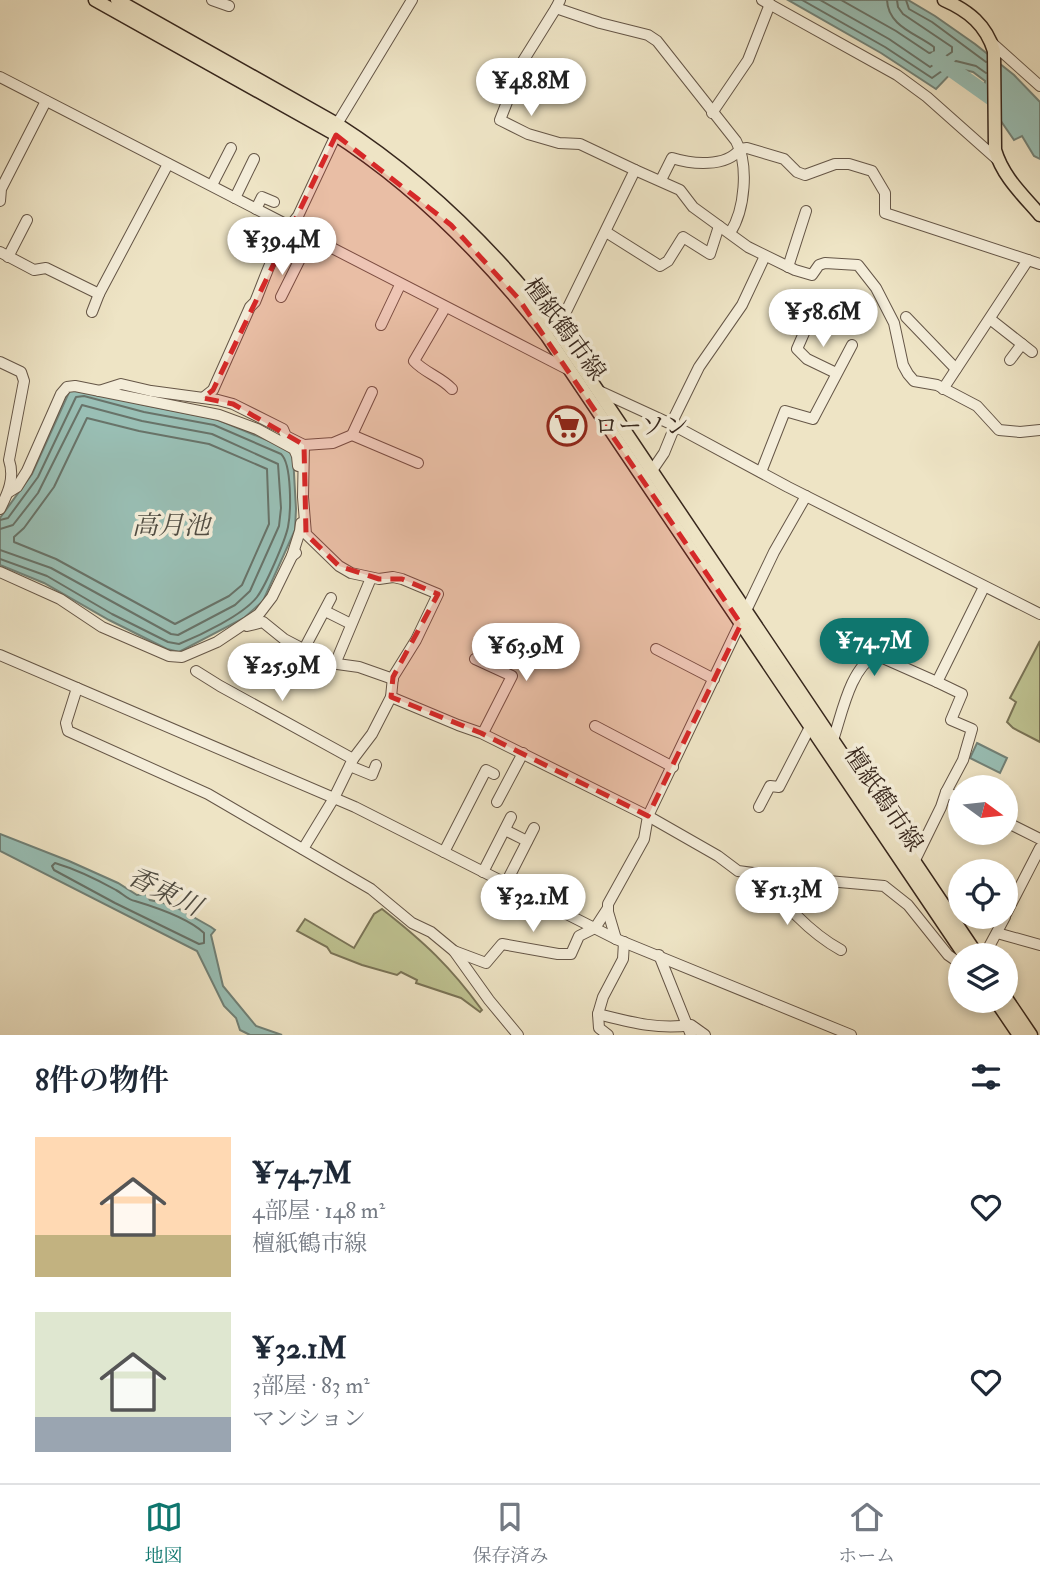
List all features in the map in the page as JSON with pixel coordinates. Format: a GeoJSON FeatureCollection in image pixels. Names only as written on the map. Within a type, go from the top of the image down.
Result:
{"type":"FeatureCollection","features":[{"type":"Feature","properties":{"kind":"main road","name":"檀紙鶴市線"},"geometry":{"type":"LineString","coordinates":[[95,0],[336,129],[451,225],[518,298],[571,371],[833,740],[969,943]]}},
{"type":"Feature","properties":{"kind":"main road"},"geometry":{"type":"LineString","coordinates":[[944,0],[962,9],[980,23],[993,47],[997,155],[1020,195],[1040,215]]}},
{"type":"Feature","properties":{"kind":"main road","name":"檀紙鶴市線"},"geometry":{"type":"LineString","coordinates":[[122,1],[408,174],[496,256],[557,330],[651,471],[810,727],[956,943]]}},
{"type":"Feature","properties":{"kind":"main road"},"geometry":{"type":"LineString","coordinates":[[1004,1013],[1019,1035]]}},
{"type":"Feature","properties":{"kind":"main road"},"geometry":{"type":"LineString","coordinates":[[1016,1013],[1031,1035]]}},
{"type":"Feature","properties":{"kind":"street"},"geometry":{"type":"LineString","coordinates":[[212,0],[229,6]]}},
{"type":"Feature","properties":{"kind":"street"},"geometry":{"type":"LineString","coordinates":[[203,398],[213,390],[289,226],[298,216],[336,129],[412,0]]}},
{"type":"Feature","properties":{"kind":"street"},"geometry":{"type":"LineString","coordinates":[[712,113],[748,60],[766,2],[897,75],[997,155]]}},
{"type":"Feature","properties":{"kind":"street"},"geometry":{"type":"LineString","coordinates":[[730,233],[741,208],[743,183],[740,149],[657,40],[648,35],[600,23],[558,4],[523,61],[500,120],[528,134],[559,143],[580,144],[661,180],[680,190],[693,207],[748,247],[788,267],[812,275],[825,263],[859,265],[876,288],[894,323],[903,365],[914,381],[943,388],[977,406],[999,430],[1040,430]]}},
{"type":"Feature","properties":{"kind":"street"},"geometry":{"type":"LineString","coordinates":[[993,47],[1040,86]]}},
{"type":"Feature","properties":{"kind":"street"},"geometry":{"type":"LineString","coordinates":[[0,77],[571,371],[597,390],[673,425],[806,496],[1040,614]]}},
{"type":"Feature","properties":{"kind":"street"},"geometry":{"type":"LineString","coordinates":[[0,201],[1,188],[46,101]]}},
{"type":"Feature","properties":{"kind":"street"},"geometry":{"type":"LineString","coordinates":[[212,185],[231,148]]}},
{"type":"Feature","properties":{"kind":"street"},"geometry":{"type":"LineString","coordinates":[[661,180],[671,158],[699,165],[729,157],[737,154],[740,149],[747,148],[784,159],[797,172],[805,175],[835,163],[849,164],[872,171],[885,192],[885,213],[1040,264]]}},
{"type":"Feature","properties":{"kind":"street"},"geometry":{"type":"LineString","coordinates":[[234,198],[254,159]]}},
{"type":"Feature","properties":{"kind":"street"},"geometry":{"type":"LineString","coordinates":[[92,312],[168,164]]}},
{"type":"Feature","properties":{"kind":"street"},"geometry":{"type":"LineString","coordinates":[[557,330],[635,170]]}},
{"type":"Feature","properties":{"kind":"street"},"geometry":{"type":"LineString","coordinates":[[256,209],[262,197],[274,202]]}},
{"type":"Feature","properties":{"kind":"street"},"geometry":{"type":"LineString","coordinates":[[788,267],[806,211]]}},
{"type":"Feature","properties":{"kind":"street"},"geometry":{"type":"LineString","coordinates":[[27,219],[4,255],[34,270],[46,268],[99,294]]}},
{"type":"Feature","properties":{"kind":"street"},"geometry":{"type":"LineString","coordinates":[[606,232],[660,266],[668,261],[683,237],[710,254],[719,226]]}},
{"type":"Feature","properties":{"kind":"street"},"geometry":{"type":"LineString","coordinates":[[281,297],[297,276],[311,237]]}},
{"type":"Feature","properties":{"kind":"street"},"geometry":{"type":"LineString","coordinates":[[651,471],[664,453],[673,425],[699,367],[742,305],[765,256]]}},
{"type":"Feature","properties":{"kind":"street"},"geometry":{"type":"LineString","coordinates":[[943,388],[1028,260]]}},
{"type":"Feature","properties":{"kind":"street"},"geometry":{"type":"LineString","coordinates":[[381,325],[400,285]]}},
{"type":"Feature","properties":{"kind":"street"},"geometry":{"type":"LineString","coordinates":[[445,308],[414,361],[443,379],[452,389]]}},
{"type":"Feature","properties":{"kind":"street"},"geometry":{"type":"LineString","coordinates":[[906,317],[956,369]]}},
{"type":"Feature","properties":{"kind":"street"},"geometry":{"type":"LineString","coordinates":[[990,319],[1032,352]]}},
{"type":"Feature","properties":{"kind":"street"},"geometry":{"type":"LineString","coordinates":[[807,326],[797,349],[807,359],[836,373]]}},
{"type":"Feature","properties":{"kind":"street"},"geometry":{"type":"LineString","coordinates":[[1010,360],[1022,344]]}},
{"type":"Feature","properties":{"kind":"street"},"geometry":{"type":"LineString","coordinates":[[761,472],[785,411],[813,419],[852,345]]}},
{"type":"Feature","properties":{"kind":"street"},"geometry":{"type":"LineString","coordinates":[[0,362],[21,372],[24,381],[5,458],[12,470],[0,509]]}},
{"type":"Feature","properties":{"kind":"street"},"geometry":{"type":"LineString","coordinates":[[99,391],[121,384],[233,404],[283,429],[286,436],[304,445],[333,443],[352,435],[372,392]]}},
{"type":"Feature","properties":{"kind":"street"},"geometry":{"type":"LineString","coordinates":[[5,494],[17,487],[22,479],[61,394],[67,387],[75,386],[219,415],[257,429],[294,449],[298,456],[299,487],[303,497],[306,534],[292,556]]}},
{"type":"Feature","properties":{"kind":"street"},"geometry":{"type":"LineString","coordinates":[[352,435],[418,463]]}},
{"type":"Feature","properties":{"kind":"street"},"geometry":{"type":"LineString","coordinates":[[0,572],[60,599],[102,627],[169,656],[182,657],[217,642],[266,607],[292,556],[300,531],[304,445]]}},
{"type":"Feature","properties":{"kind":"street"},"geometry":{"type":"LineString","coordinates":[[454,951],[486,963],[502,944],[570,954],[579,936],[595,928],[644,839],[648,816],[774,552],[806,496]]}},
{"type":"Feature","properties":{"kind":"street"},"geometry":{"type":"LineString","coordinates":[[303,849],[334,799],[352,762],[372,734],[391,697],[393,679],[438,594],[402,579],[371,578],[351,573],[339,566],[306,534]]}},
{"type":"Feature","properties":{"kind":"street"},"geometry":{"type":"LineString","coordinates":[[335,664],[371,578]]}},
{"type":"Feature","properties":{"kind":"street"},"geometry":{"type":"LineString","coordinates":[[937,682],[984,587]]}},
{"type":"Feature","properties":{"kind":"street"},"geometry":{"type":"LineString","coordinates":[[304,649],[331,598]]}},
{"type":"Feature","properties":{"kind":"street"},"geometry":{"type":"LineString","coordinates":[[325,611],[351,624]]}},
{"type":"Feature","properties":{"kind":"street"},"geometry":{"type":"LineString","coordinates":[[241,627],[263,622],[284,639],[335,664],[359,667],[393,679]]}},
{"type":"Feature","properties":{"kind":"street"},"geometry":{"type":"LineString","coordinates":[[656,649],[715,679]]}},
{"type":"Feature","properties":{"kind":"street"},"geometry":{"type":"LineString","coordinates":[[0,655],[334,799],[620,940],[851,1035]]}},
{"type":"Feature","properties":{"kind":"street"},"geometry":{"type":"LineString","coordinates":[[833,740],[844,700],[867,659],[876,655],[962,694],[951,720],[972,729],[963,760],[914,862]]}},
{"type":"Feature","properties":{"kind":"street"},"geometry":{"type":"LineString","coordinates":[[475,659],[512,676],[483,733]]}},
{"type":"Feature","properties":{"kind":"street"},"geometry":{"type":"LineString","coordinates":[[196,671],[372,775],[376,765]]}},
{"type":"Feature","properties":{"kind":"street"},"geometry":{"type":"LineString","coordinates":[[77,688],[66,723],[68,731],[208,794],[371,889],[412,923],[431,932],[454,951],[518,1035]]}},
{"type":"Feature","properties":{"kind":"street"},"geometry":{"type":"LineString","coordinates":[[391,697],[483,733],[523,753],[648,816],[719,856],[738,871],[776,876],[795,873],[828,881],[884,886],[908,905],[948,953]]}},
{"type":"Feature","properties":{"kind":"street"},"geometry":{"type":"LineString","coordinates":[[595,726],[673,767]]}},
{"type":"Feature","properties":{"kind":"street"},"geometry":{"type":"LineString","coordinates":[[759,807],[770,786],[779,787],[810,727]]}},
{"type":"Feature","properties":{"kind":"street"},"geometry":{"type":"LineString","coordinates":[[497,802],[523,753]]}},
{"type":"Feature","properties":{"kind":"street"},"geometry":{"type":"LineString","coordinates":[[444,852],[486,770],[494,774]]}},
{"type":"Feature","properties":{"kind":"street"},"geometry":{"type":"LineString","coordinates":[[484,872],[511,817]]}},
{"type":"Feature","properties":{"kind":"street"},"geometry":{"type":"LineString","coordinates":[[506,883],[534,828]]}},
{"type":"Feature","properties":{"kind":"street"},"geometry":{"type":"LineString","coordinates":[[1018,828],[1040,839]]}},
{"type":"Feature","properties":{"kind":"street"},"geometry":{"type":"LineString","coordinates":[[505,830],[527,841]]}},
{"type":"Feature","properties":{"kind":"street"},"geometry":{"type":"LineString","coordinates":[[1018,892],[1040,848]]}},
{"type":"Feature","properties":{"kind":"street"},"geometry":{"type":"LineString","coordinates":[[759,873],[780,899],[821,939],[841,950]]}},
{"type":"Feature","properties":{"kind":"street"},"geometry":{"type":"LineString","coordinates":[[608,908],[620,940],[623,959],[603,997],[598,1014],[599,1028],[608,1035]]}},
{"type":"Feature","properties":{"kind":"street"},"geometry":{"type":"LineString","coordinates":[[991,943],[999,929]]}},
{"type":"Feature","properties":{"kind":"street"},"geometry":{"type":"LineString","coordinates":[[997,933],[1040,945]]}},
{"type":"Feature","properties":{"kind":"street"},"geometry":{"type":"LineString","coordinates":[[659,955],[690,1030]]}},
{"type":"Feature","properties":{"kind":"street"},"geometry":{"type":"LineString","coordinates":[[598,1014],[705,1035]]}},
{"type":"Feature","properties":{"kind":"highlighted area"},"geometry":{"type":"Polygon","coordinates":[[[336,135],[451,225],[518,298],[741,624],[648,816],[481,733],[391,697],[393,677],[438,594],[402,579],[379,579],[339,566],[306,534],[304,445],[233,404],[203,398],[213,390],[336,135]]]}},
{"type":"Feature","properties":{"kind":"green space"},"geometry":{"type":"Polygon","coordinates":[[[1040,641],[1040,742],[1007,722],[1016,702],[1010,698],[1040,641]]]}},
{"type":"Feature","properties":{"kind":"green space"},"geometry":{"type":"Polygon","coordinates":[[[382,909],[447,967],[482,1010],[480,1012],[461,998],[416,983],[417,980],[401,972],[397,975],[331,953],[327,947],[297,931],[305,919],[354,948],[374,914],[382,909]]]}},
{"type":"Feature","properties":{"kind":"water"},"geometry":{"type":"Polygon","coordinates":[[[788,0],[908,0],[935,16],[1014,75],[1040,102],[1040,159],[1034,156],[1022,136],[1014,140],[983,95],[985,81],[973,72],[956,68],[936,89],[881,53],[788,0]]]}},
{"type":"Feature","properties":{"kind":"water","name":"高月池"},"geometry":{"type":"Polygon","coordinates":[[[84,389],[216,419],[286,448],[293,456],[295,530],[263,601],[244,618],[179,652],[167,649],[109,620],[44,583],[0,565],[0,518],[32,474],[70,390],[84,389]]]}},
{"type":"Feature","properties":{"kind":"water"},"geometry":{"type":"Polygon","coordinates":[[[977,743],[1007,758],[1000,773],[970,758],[977,743]]]}},
{"type":"Feature","properties":{"kind":"water"},"geometry":{"type":"Polygon","coordinates":[[[0,834],[69,861],[118,883],[137,895],[146,894],[150,900],[172,905],[211,927],[215,930],[211,935],[223,986],[256,1026],[282,1035],[250,1035],[240,1030],[236,1018],[224,1006],[197,951],[0,851],[0,834]]]}},
{"type":"Feature","properties":{"kind":"waterway"},"geometry":{"type":"LineString","coordinates":[[937,59],[999,103]]}},
{"type":"Feature","properties":{"kind":"place","name":"ローソン"},"geometry":{"type":"Point","coordinates":[567,426]}},
{"type":"Feature","properties":{"kind":"water label","name":"香東川"},"geometry":{"type":"Point","coordinates":[165,891]}}]}
